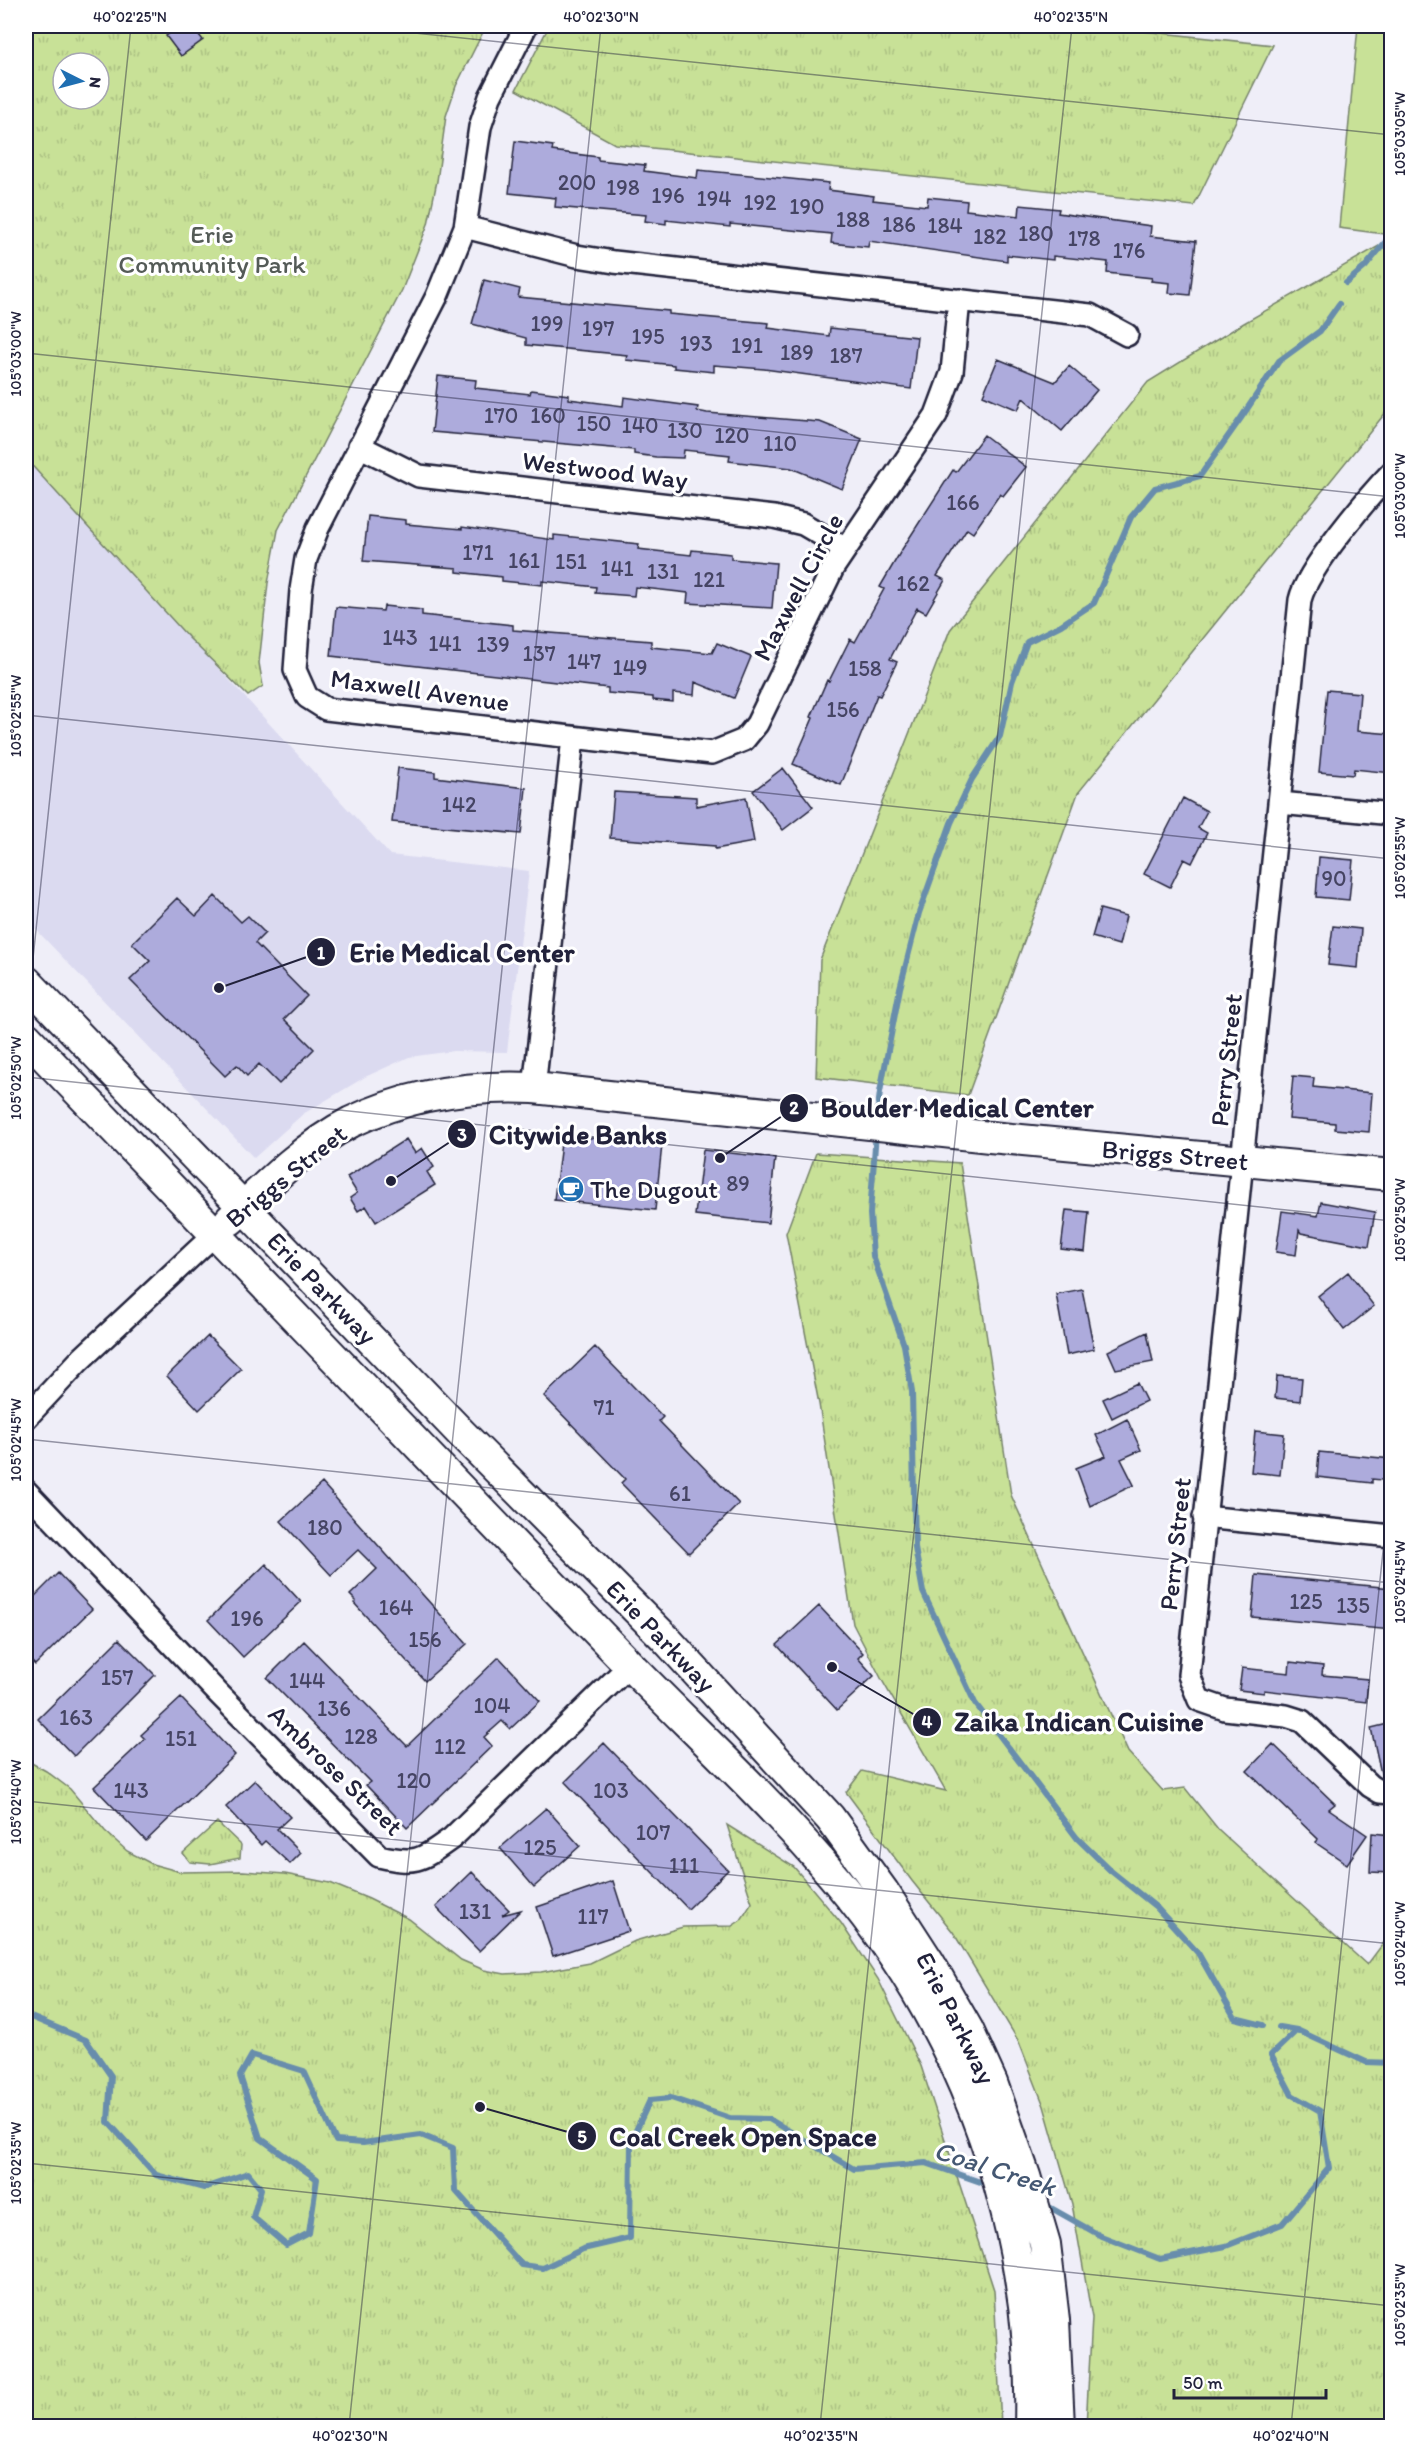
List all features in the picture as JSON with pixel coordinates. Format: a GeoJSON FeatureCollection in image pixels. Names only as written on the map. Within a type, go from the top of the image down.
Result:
{"type":"FeatureCollection","features":[{"type":"Feature","properties":{"kind":"main road","name":"Erie Parkway"},"geometry":{"type":"LineString","coordinates":[[26,981],[461,1433],[665,1638],[830,1818],[883,1891],[929,1962],[968,2030],[992,2083],[1025,2176],[1045,2244],[1054,2320],[1059,2427]]}},
{"type":"Feature","properties":{"kind":"main road","name":"Erie Parkway"},"geometry":{"type":"LineString","coordinates":[[26,1037],[821,1861],[886,1943],[927,2010],[959,2074],[990,2155],[1010,2226],[1026,2313],[1031,2392],[1030,2427]]}},
{"type":"Feature","properties":{"kind":"main road","name":"Briggs Street"},"geometry":{"type":"LineString","coordinates":[[215,1234],[312,1148],[351,1123],[412,1099],[440,1092],[502,1086],[1392,1175]]}},
{"type":"Feature","properties":{"kind":"street","name":"Maxwell Avenue"},"geometry":{"type":"LineString","coordinates":[[526,26],[490,97],[480,127],[465,227],[437,296],[318,528],[306,559],[301,590],[295,670],[307,697],[326,709],[573,738]]}},
{"type":"Feature","properties":{"kind":"street"},"geometry":{"type":"LineString","coordinates":[[465,227],[605,261],[1090,315],[1127,334]]}},
{"type":"Feature","properties":{"kind":"street","name":"Maxwell Circle"},"geometry":{"type":"LineString","coordinates":[[573,738],[712,753],[744,740],[757,724],[844,548],[936,415],[952,372],[959,300]]}},
{"type":"Feature","properties":{"kind":"street","name":"Westwood Way"},"geometry":{"type":"LineString","coordinates":[[359,446],[419,476],[774,517],[803,524],[844,548]]}},
{"type":"Feature","properties":{"kind":"street","name":"Perry Street"},"geometry":{"type":"LineString","coordinates":[[1392,472],[1351,520],[1302,591],[1189,1675],[1199,1700],[1225,1710],[1286,1716],[1302,1721],[1370,1786],[1380,1792],[1392,1793]]}},
{"type":"Feature","properties":{"kind":"street"},"geometry":{"type":"LineString","coordinates":[[534,1088],[573,738]]}},
{"type":"Feature","properties":{"kind":"street"},"geometry":{"type":"LineString","coordinates":[[1280,803],[1392,814]]}},
{"type":"Feature","properties":{"kind":"street"},"geometry":{"type":"LineString","coordinates":[[26,1418],[79,1361],[215,1234]]}},
{"type":"Feature","properties":{"kind":"street","name":"Ambrose Street"},"geometry":{"type":"LineString","coordinates":[[26,1491],[219,1694],[379,1856],[404,1862],[427,1856],[452,1838],[630,1665]]}},
{"type":"Feature","properties":{"kind":"street"},"geometry":{"type":"LineString","coordinates":[[1204,1517],[1392,1536]]}},
{"type":"Feature","properties":{"kind":"shaded area"},"geometry":{"type":"Polygon","coordinates":[[[26,459],[390,855],[529,871],[507,1052],[453,1051],[409,1057],[365,1077],[303,1114],[254,1158],[26,919],[26,459]]]}},
{"type":"Feature","properties":{"kind":"green space","name":"Erie Community Park"},"geometry":{"type":"Polygon","coordinates":[[[26,26],[486,26],[456,86],[446,116],[437,181],[428,224],[402,290],[278,530],[268,583],[259,663],[263,686],[248,696],[189,638],[26,459],[26,26]]]}},
{"type":"Feature","properties":{"kind":"green space"},"geometry":{"type":"Polygon","coordinates":[[[549,26],[1095,26],[1273,45],[1194,206],[615,144],[516,90],[549,26]]]}},
{"type":"Feature","properties":{"kind":"green space"},"geometry":{"type":"Polygon","coordinates":[[[1358,26],[1391,26],[1391,235],[1339,228],[1358,26]]]}},
{"type":"Feature","properties":{"kind":"green space"},"geometry":{"type":"Polygon","coordinates":[[[1391,239],[1391,406],[1078,793],[968,1095],[816,1077],[820,960],[950,630],[1148,382],[1244,323],[1391,239]]]}},
{"type":"Feature","properties":{"kind":"green space"},"geometry":{"type":"Polygon","coordinates":[[[816,1153],[960,1163],[1011,1495],[1128,1752],[1163,1791],[1185,1788],[1218,1829],[1367,1965],[1391,1933],[1391,2426],[1086,2426],[1092,2318],[1072,2204],[1044,2106],[1019,2042],[953,1932],[846,1792],[862,1771],[946,1791],[883,1682],[853,1624],[819,1404],[786,1233],[816,1153]]]}},
{"type":"Feature","properties":{"kind":"green space"},"geometry":{"type":"Polygon","coordinates":[[[26,1760],[46,1771],[70,1789],[105,1831],[127,1851],[152,1864],[181,1872],[243,1871],[285,1874],[330,1883],[409,1919],[461,1960],[484,1970],[505,1974],[541,1972],[590,1963],[635,1941],[683,1927],[732,1926],[741,1920],[752,1903],[727,1825],[794,1867],[841,1923],[878,1979],[921,2066],[994,2290],[1001,2426],[26,2426],[26,1760]]]}},
{"type":"Feature","properties":{"kind":"green space"},"geometry":{"type":"Polygon","coordinates":[[[217,1822],[241,1845],[240,1858],[210,1864],[190,1862],[183,1853],[217,1822]]]}},
{"type":"Feature","properties":{"kind":"building"},"geometry":{"type":"Polygon","coordinates":[[[180,26],[192,26],[203,40],[181,56],[166,36],[180,26]]]}},
{"type":"Feature","properties":{"kind":"building"},"geometry":{"type":"Polygon","coordinates":[[[515,141],[553,146],[552,151],[598,157],[598,160],[645,165],[644,171],[697,178],[698,170],[829,183],[828,190],[874,196],[873,200],[927,206],[928,197],[967,201],[966,210],[1019,216],[1020,205],[1059,209],[1058,213],[1151,226],[1150,236],[1196,241],[1190,295],[1169,293],[1170,283],[1151,281],[1152,278],[1107,273],[1108,262],[1053,256],[1053,260],[1007,255],[1007,261],[869,241],[868,247],[831,243],[832,234],[666,220],[666,224],[645,221],[646,215],[555,207],[556,198],[509,193],[515,141]]]}},
{"type":"Feature","properties":{"kind":"building"},"geometry":{"type":"Polygon","coordinates":[[[484,280],[520,289],[518,297],[769,323],[768,328],[829,336],[830,328],[917,337],[911,389],[764,369],[714,365],[714,372],[674,368],[674,365],[626,360],[627,355],[526,345],[526,338],[472,324],[484,280]]]}},
{"type":"Feature","properties":{"kind":"building"},"geometry":{"type":"Polygon","coordinates":[[[998,359],[1055,382],[1069,366],[1097,390],[1062,431],[1023,398],[1018,410],[983,395],[998,359]]]}},
{"type":"Feature","properties":{"kind":"building"},"geometry":{"type":"Polygon","coordinates":[[[438,376],[476,380],[475,388],[530,394],[531,390],[569,395],[569,399],[623,406],[624,397],[698,407],[697,411],[707,413],[820,422],[862,439],[842,489],[791,468],[729,461],[730,455],[684,450],[683,458],[656,457],[634,454],[634,450],[432,432],[438,376]]]}},
{"type":"Feature","properties":{"kind":"building"},"geometry":{"type":"Polygon","coordinates":[[[984,435],[1026,467],[1003,496],[1000,494],[973,533],[967,529],[937,576],[945,580],[926,613],[917,608],[890,659],[897,662],[880,696],[877,695],[841,785],[793,764],[827,680],[829,681],[850,639],[855,642],[884,589],[880,587],[953,470],[956,472],[984,435]]]}},
{"type":"Feature","properties":{"kind":"building"},"geometry":{"type":"Polygon","coordinates":[[[368,516],[406,520],[406,524],[462,529],[462,527],[554,540],[554,535],[639,544],[638,549],[691,555],[692,550],[731,554],[731,559],[776,563],[772,608],[687,603],[688,593],[635,587],[634,596],[595,593],[596,587],[542,581],[542,585],[502,581],[502,577],[457,572],[457,568],[363,561],[368,516]]]}},
{"type":"Feature","properties":{"kind":"building"},"geometry":{"type":"Polygon","coordinates":[[[384,606],[422,610],[422,615],[513,625],[513,630],[651,641],[651,647],[712,653],[717,643],[751,657],[734,698],[695,682],[694,695],[673,693],[673,702],[653,700],[653,697],[608,693],[608,688],[331,656],[336,607],[383,611],[384,606]]]}},
{"type":"Feature","properties":{"kind":"building"},"geometry":{"type":"Polygon","coordinates":[[[1327,690],[1360,693],[1357,731],[1392,734],[1392,773],[1354,769],[1353,775],[1319,772],[1327,690]]]}},
{"type":"Feature","properties":{"kind":"building"},"geometry":{"type":"Polygon","coordinates":[[[398,768],[435,772],[435,777],[526,788],[521,834],[392,822],[398,768]]]}},
{"type":"Feature","properties":{"kind":"building"},"geometry":{"type":"Polygon","coordinates":[[[783,768],[813,807],[783,830],[753,791],[783,768]]]}},
{"type":"Feature","properties":{"kind":"building"},"geometry":{"type":"Polygon","coordinates":[[[614,792],[696,797],[696,806],[746,797],[754,842],[715,849],[715,846],[610,838],[614,792]]]}},
{"type":"Feature","properties":{"kind":"building"},"geometry":{"type":"Polygon","coordinates":[[[1183,798],[1207,811],[1198,828],[1207,833],[1192,863],[1184,859],[1170,887],[1144,874],[1183,798]]]}},
{"type":"Feature","properties":{"kind":"building"},"geometry":{"type":"Polygon","coordinates":[[[1319,857],[1353,860],[1349,900],[1316,897],[1319,857]]]}},
{"type":"Feature","properties":{"kind":"building"},"geometry":{"type":"Polygon","coordinates":[[[215,896],[241,922],[248,916],[265,933],[255,943],[307,996],[284,1019],[314,1049],[279,1084],[259,1064],[247,1076],[237,1065],[225,1076],[130,980],[150,961],[132,943],[177,898],[196,916],[215,896]]]}},
{"type":"Feature","properties":{"kind":"building"},"geometry":{"type":"Polygon","coordinates":[[[1100,909],[1126,916],[1119,945],[1092,937],[1100,909]]]}},
{"type":"Feature","properties":{"kind":"building"},"geometry":{"type":"Polygon","coordinates":[[[1333,926],[1361,929],[1358,968],[1328,965],[1333,926]]]}},
{"type":"Feature","properties":{"kind":"building"},"geometry":{"type":"Polygon","coordinates":[[[1293,1076],[1314,1078],[1313,1087],[1372,1093],[1369,1132],[1335,1129],[1335,1123],[1289,1119],[1293,1076]]]}},
{"type":"Feature","properties":{"kind":"building"},"geometry":{"type":"Polygon","coordinates":[[[562,1135],[662,1145],[655,1210],[554,1200],[562,1135]]]}},
{"type":"Feature","properties":{"kind":"building"},"geometry":{"type":"Polygon","coordinates":[[[406,1139],[415,1153],[422,1148],[434,1167],[427,1172],[435,1185],[376,1222],[366,1206],[358,1211],[350,1198],[357,1193],[347,1177],[406,1139]]]}},
{"type":"Feature","properties":{"kind":"building"},"geometry":{"type":"Polygon","coordinates":[[[703,1150],[775,1158],[768,1223],[695,1215],[703,1150]]]}},
{"type":"Feature","properties":{"kind":"building"},"geometry":{"type":"Polygon","coordinates":[[[1321,1202],[1375,1212],[1369,1246],[1301,1233],[1299,1230],[1296,1255],[1276,1252],[1282,1211],[1318,1216],[1321,1202]]]}},
{"type":"Feature","properties":{"kind":"building"},"geometry":{"type":"Polygon","coordinates":[[[1066,1210],[1089,1212],[1085,1252],[1061,1249],[1066,1210]]]}},
{"type":"Feature","properties":{"kind":"building"},"geometry":{"type":"Polygon","coordinates":[[[1348,1272],[1374,1306],[1344,1330],[1318,1296],[1348,1272]]]}},
{"type":"Feature","properties":{"kind":"building"},"geometry":{"type":"Polygon","coordinates":[[[1082,1289],[1094,1349],[1067,1355],[1056,1294],[1082,1289]]]}},
{"type":"Feature","properties":{"kind":"building"},"geometry":{"type":"Polygon","coordinates":[[[1147,1332],[1153,1362],[1116,1369],[1108,1351],[1147,1332]]]}},
{"type":"Feature","properties":{"kind":"building"},"geometry":{"type":"Polygon","coordinates":[[[208,1336],[241,1369],[199,1410],[167,1376],[208,1336]]]}},
{"type":"Feature","properties":{"kind":"building"},"geometry":{"type":"Polygon","coordinates":[[[595,1347],[663,1417],[659,1421],[739,1504],[689,1553],[621,1483],[625,1479],[544,1396],[595,1347]]]}},
{"type":"Feature","properties":{"kind":"building"},"geometry":{"type":"Polygon","coordinates":[[[1277,1376],[1302,1378],[1300,1401],[1275,1398],[1277,1376]]]}},
{"type":"Feature","properties":{"kind":"building"},"geometry":{"type":"Polygon","coordinates":[[[1137,1383],[1146,1401],[1112,1418],[1103,1399],[1137,1383]]]}},
{"type":"Feature","properties":{"kind":"building"},"geometry":{"type":"Polygon","coordinates":[[[1127,1419],[1141,1450],[1121,1459],[1134,1485],[1090,1506],[1076,1468],[1106,1456],[1096,1435],[1127,1419]]]}},
{"type":"Feature","properties":{"kind":"building"},"geometry":{"type":"Polygon","coordinates":[[[1255,1431],[1284,1434],[1280,1475],[1251,1472],[1255,1431]]]}},
{"type":"Feature","properties":{"kind":"building"},"geometry":{"type":"Polygon","coordinates":[[[1319,1452],[1392,1459],[1392,1481],[1372,1479],[1372,1483],[1317,1477],[1319,1452]]]}},
{"type":"Feature","properties":{"kind":"building"},"geometry":{"type":"Polygon","coordinates":[[[322,1483],[467,1644],[425,1681],[354,1603],[356,1601],[350,1595],[377,1569],[358,1550],[331,1575],[281,1521],[322,1483]]]}},
{"type":"Feature","properties":{"kind":"building"},"geometry":{"type":"Polygon","coordinates":[[[266,1564],[301,1602],[243,1657],[208,1620],[266,1564]]]}},
{"type":"Feature","properties":{"kind":"building"},"geometry":{"type":"Polygon","coordinates":[[[58,1573],[92,1609],[35,1665],[26,1656],[26,1605],[58,1573]]]}},
{"type":"Feature","properties":{"kind":"building"},"geometry":{"type":"Polygon","coordinates":[[[1256,1575],[1392,1588],[1392,1630],[1252,1617],[1256,1575]]]}},
{"type":"Feature","properties":{"kind":"building"},"geometry":{"type":"Polygon","coordinates":[[[819,1606],[863,1653],[858,1658],[874,1676],[837,1710],[777,1645],[819,1606]]]}},
{"type":"Feature","properties":{"kind":"building"},"geometry":{"type":"Polygon","coordinates":[[[119,1639],[155,1675],[74,1756],[38,1719],[119,1639]]]}},
{"type":"Feature","properties":{"kind":"building"},"geometry":{"type":"Polygon","coordinates":[[[304,1641],[407,1746],[499,1657],[540,1701],[510,1729],[502,1721],[484,1737],[492,1746],[407,1828],[366,1785],[370,1782],[267,1678],[304,1641]]]}},
{"type":"Feature","properties":{"kind":"building"},"geometry":{"type":"Polygon","coordinates":[[[1290,1662],[1323,1666],[1322,1675],[1368,1679],[1366,1702],[1264,1690],[1264,1693],[1239,1690],[1242,1668],[1289,1673],[1290,1662]]]}},
{"type":"Feature","properties":{"kind":"building"},"geometry":{"type":"Polygon","coordinates":[[[181,1698],[235,1755],[146,1841],[94,1787],[145,1739],[141,1735],[181,1698]]]}},
{"type":"Feature","properties":{"kind":"building"},"geometry":{"type":"Polygon","coordinates":[[[1392,1723],[1392,1780],[1382,1778],[1371,1728],[1392,1723]]]}},
{"type":"Feature","properties":{"kind":"building"},"geometry":{"type":"Polygon","coordinates":[[[604,1743],[728,1870],[688,1909],[565,1782],[604,1743]]]}},
{"type":"Feature","properties":{"kind":"building"},"geometry":{"type":"Polygon","coordinates":[[[1273,1744],[1335,1804],[1329,1809],[1367,1835],[1347,1864],[1316,1843],[1318,1839],[1247,1771],[1273,1744]]]}},
{"type":"Feature","properties":{"kind":"building"},"geometry":{"type":"Polygon","coordinates":[[[255,1780],[290,1817],[277,1829],[301,1853],[290,1864],[265,1841],[261,1845],[226,1807],[255,1780]]]}},
{"type":"Feature","properties":{"kind":"building"},"geometry":{"type":"Polygon","coordinates":[[[546,1808],[580,1846],[534,1887],[500,1848],[546,1808]]]}},
{"type":"Feature","properties":{"kind":"building"},"geometry":{"type":"Polygon","coordinates":[[[1372,1833],[1392,1835],[1392,1873],[1370,1872],[1372,1833]]]}},
{"type":"Feature","properties":{"kind":"building"},"geometry":{"type":"Polygon","coordinates":[[[472,1872],[509,1910],[502,1915],[521,1910],[479,1951],[436,1907],[472,1872]]]}},
{"type":"Feature","properties":{"kind":"building"},"geometry":{"type":"Polygon","coordinates":[[[613,1881],[629,1931],[553,1956],[537,1907],[613,1881]]]}},
{"type":"Feature","properties":{"kind":"waterway"},"geometry":{"type":"LineString","coordinates":[[1346,283],[1365,267],[1392,234]]}},
{"type":"Feature","properties":{"kind":"waterway"},"geometry":{"type":"LineString","coordinates":[[877,1116],[900,988],[919,913],[951,823],[972,779],[1000,736],[1012,682],[1027,642],[1061,625],[1094,603],[1131,517],[1155,488],[1200,476],[1279,361],[1320,331],[1339,304]]}},
{"type":"Feature","properties":{"kind":"waterway"},"geometry":{"type":"LineString","coordinates":[[876,1132],[870,1214],[873,1256],[904,1345],[912,1392],[915,1548],[923,1592],[975,1703],[1077,1838],[1111,1871],[1156,1907],[1198,1953],[1235,2018],[1263,2025]]}},
{"type":"Feature","properties":{"kind":"waterway","name":"Coal Creek"},"geometry":{"type":"LineString","coordinates":[[26,2015],[86,2040],[111,2076],[108,2122],[156,2175],[204,2188],[248,2173],[261,2189],[253,2217],[286,2245],[309,2233],[317,2179],[260,2138],[240,2076],[252,2055],[304,2071],[336,2141],[363,2143],[421,2135],[453,2148],[455,2190],[522,2265],[543,2268],[583,2249],[630,2238],[631,2141],[650,2100],[671,2098],[730,2118],[769,2119],[854,2169],[926,2163],[989,2185]]}},
{"type":"Feature","properties":{"kind":"waterway"},"geometry":{"type":"LineString","coordinates":[[1279,2027],[1297,2030]]}},
{"type":"Feature","properties":{"kind":"waterway","name":"Coal Creek"},"geometry":{"type":"LineString","coordinates":[[1044,2204],[1101,2236],[1160,2259],[1226,2246],[1282,2224],[1329,2168],[1320,2111],[1292,2095],[1271,2055],[1297,2030],[1366,2062],[1392,2063]]}},
{"type":"Feature","properties":{"kind":"place","name":"Erie Medical Center"},"geometry":{"type":"Point","coordinates":[219,988]}},
{"type":"Feature","properties":{"kind":"place","name":"Boulder Medical Center"},"geometry":{"type":"Point","coordinates":[720,1158]}},
{"type":"Feature","properties":{"kind":"place","name":"Citywide Banks"},"geometry":{"type":"Point","coordinates":[391,1181]}},
{"type":"Feature","properties":{"kind":"place","name":"The Dugout"},"geometry":{"type":"Point","coordinates":[571,1189]}},
{"type":"Feature","properties":{"kind":"place","name":"Zaika Indican Cuisine"},"geometry":{"type":"Point","coordinates":[832,1667]}},
{"type":"Feature","properties":{"kind":"place","name":"Coal Creek Open Space"},"geometry":{"type":"Point","coordinates":[480,2107]}}]}
